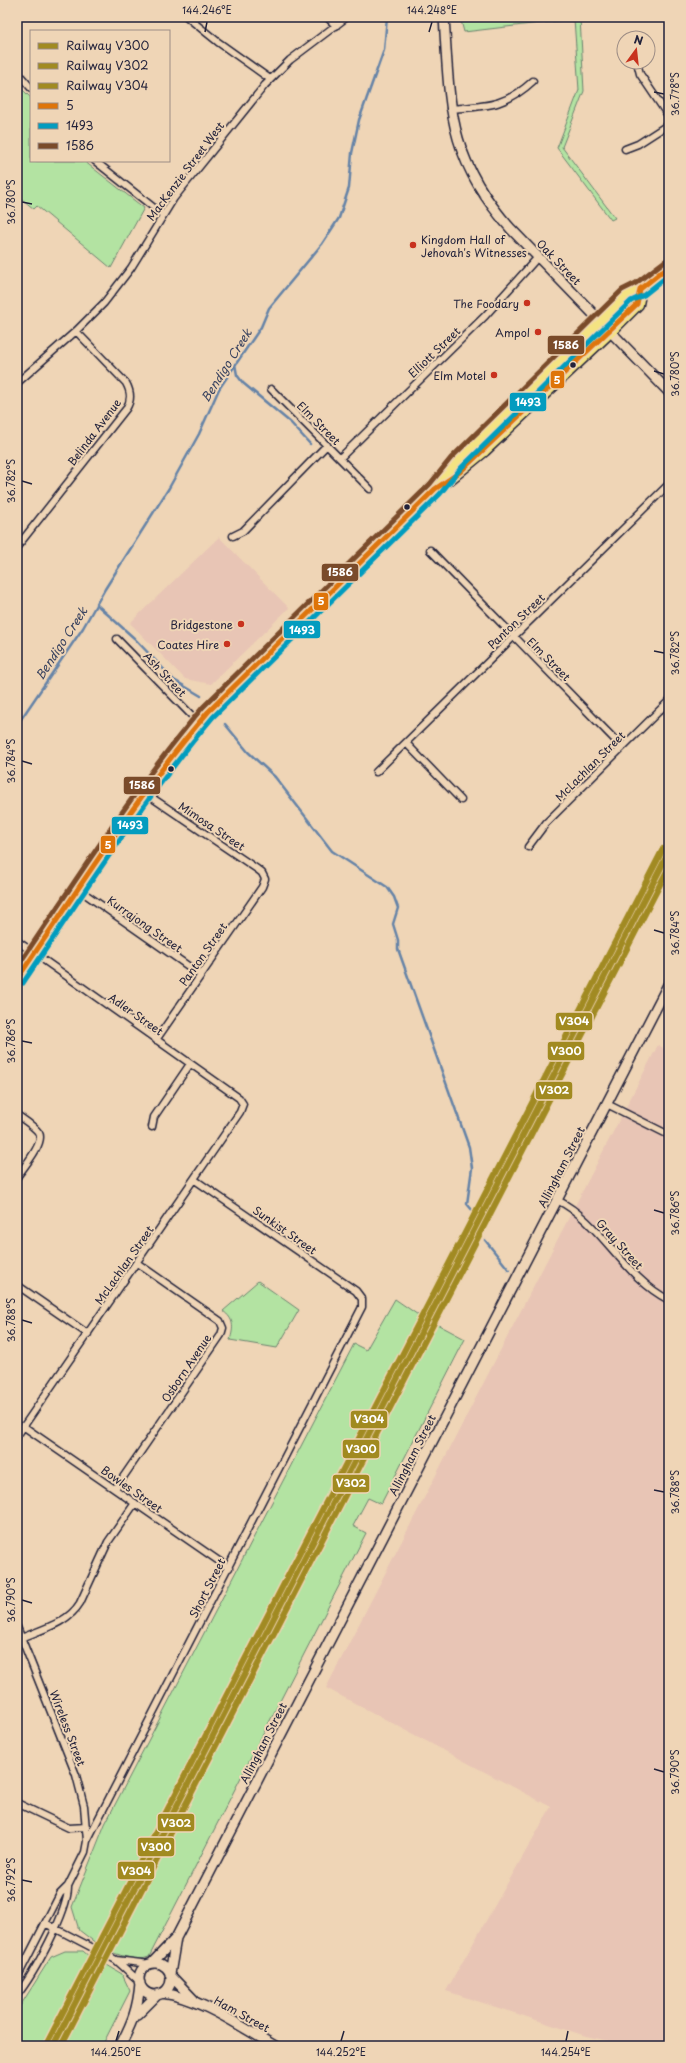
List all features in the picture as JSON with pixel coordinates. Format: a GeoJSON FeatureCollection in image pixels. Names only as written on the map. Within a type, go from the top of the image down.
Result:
{"type":"FeatureCollection","features":[{"type":"Feature","properties":{"kind":"highway"},"geometry":{"type":"LineString","coordinates":[[17,978],[144,793],[198,722],[435,489],[456,463],[600,321],[627,295],[640,289],[669,266]]}},
{"type":"Feature","properties":{"kind":"highway"},"geometry":{"type":"LineString","coordinates":[[435,489],[460,472],[610,331],[637,304],[640,289]]}},
{"type":"Feature","properties":{"kind":"street"},"geometry":{"type":"LineString","coordinates":[[187,17],[218,42],[270,79]]}},
{"type":"Feature","properties":{"kind":"street"},"geometry":{"type":"LineString","coordinates":[[327,17],[336,26]]}},
{"type":"Feature","properties":{"kind":"street","name":"MacKenzie Street West"},"geometry":{"type":"LineString","coordinates":[[18,380],[76,331],[104,303],[119,284],[163,215],[270,79],[290,60],[347,17]]}},
{"type":"Feature","properties":{"kind":"street","name":"Oak Street"},"geometry":{"type":"LineString","coordinates":[[444,17],[450,109],[460,147],[474,180],[500,217],[669,392]]}},
{"type":"Feature","properties":{"kind":"street","name":"Oak Street"},"geometry":{"type":"LineString","coordinates":[[447,61],[449,17]]}},
{"type":"Feature","properties":{"kind":"street"},"geometry":{"type":"LineString","coordinates":[[639,70],[640,74],[669,117]]}},
{"type":"Feature","properties":{"kind":"street"},"geometry":{"type":"LineString","coordinates":[[17,72],[30,87]]}},
{"type":"Feature","properties":{"kind":"street"},"geometry":{"type":"LineString","coordinates":[[450,109],[497,104],[524,89],[533,81]]}},
{"type":"Feature","properties":{"kind":"street"},"geometry":{"type":"LineString","coordinates":[[625,149],[638,144],[669,124]]}},
{"type":"Feature","properties":{"kind":"street"},"geometry":{"type":"LineString","coordinates":[[96,162],[163,215]]}},
{"type":"Feature","properties":{"kind":"street","name":"Elliott Street"},"geometry":{"type":"LineString","coordinates":[[340,458],[486,316],[538,257]]}},
{"type":"Feature","properties":{"kind":"street","name":"Belinda Avenue"},"geometry":{"type":"LineString","coordinates":[[17,547],[130,402],[130,392],[126,383],[76,331]]}},
{"type":"Feature","properties":{"kind":"street","name":"Elm Street"},"geometry":{"type":"LineString","coordinates":[[271,389],[370,489]]}},
{"type":"Feature","properties":{"kind":"street"},"geometry":{"type":"LineString","coordinates":[[233,536],[243,531],[327,445]]}},
{"type":"Feature","properties":{"kind":"street","name":"Panton Street"},"geometry":{"type":"LineString","coordinates":[[376,772],[669,484]]}},
{"type":"Feature","properties":{"kind":"street","name":"Elm Street"},"geometry":{"type":"LineString","coordinates":[[430,550],[622,747]]}},
{"type":"Feature","properties":{"kind":"street","name":"Ash Street"},"geometry":{"type":"LineString","coordinates":[[117,638],[198,722]]}},
{"type":"Feature","properties":{"kind":"street","name":"McLachlan Street"},"geometry":{"type":"LineString","coordinates":[[528,847],[546,823],[669,701]]}},
{"type":"Feature","properties":{"kind":"street"},"geometry":{"type":"LineString","coordinates":[[406,743],[461,800]]}},
{"type":"Feature","properties":{"kind":"street","name":"Mimosa Street"},"geometry":{"type":"LineString","coordinates":[[144,793],[257,869],[262,873],[265,879]]}},
{"type":"Feature","properties":{"kind":"street","name":"Panton Street"},"geometry":{"type":"LineString","coordinates":[[156,1040],[262,887],[265,879]]}},
{"type":"Feature","properties":{"kind":"street","name":"Kurrajong Street"},"geometry":{"type":"LineString","coordinates":[[78,890],[201,975]]}},
{"type":"Feature","properties":{"kind":"street","name":"Adler Street"},"geometry":{"type":"LineString","coordinates":[[17,941],[239,1098],[243,1104]]}},
{"type":"Feature","properties":{"kind":"street","name":"Allingham Street"},"geometry":{"type":"LineString","coordinates":[[151,1963],[176,1938],[669,983]]}},
{"type":"Feature","properties":{"kind":"street"},"geometry":{"type":"LineString","coordinates":[[152,1127],[154,1117],[190,1064]]}},
{"type":"Feature","properties":{"kind":"street","name":"McLachlan Street"},"geometry":{"type":"LineString","coordinates":[[17,1436],[195,1180],[240,1112],[243,1104]]}},
{"type":"Feature","properties":{"kind":"street"},"geometry":{"type":"LineString","coordinates":[[607,1104],[669,1135]]}},
{"type":"Feature","properties":{"kind":"street"},"geometry":{"type":"LineString","coordinates":[[17,1115],[38,1132],[40,1139],[38,1146],[17,1177]]}},
{"type":"Feature","properties":{"kind":"street","name":"Sunkist Street"},"geometry":{"type":"LineString","coordinates":[[195,1180],[351,1288],[362,1299]]}},
{"type":"Feature","properties":{"kind":"street","name":"Gray Street"},"geometry":{"type":"LineString","coordinates":[[557,1200],[581,1216],[642,1282],[669,1300]]}},
{"type":"Feature","properties":{"kind":"street","name":"Osborn Avenue"},"geometry":{"type":"LineString","coordinates":[[115,1489],[221,1335],[223,1328],[220,1321],[137,1263]]}},
{"type":"Feature","properties":{"kind":"street"},"geometry":{"type":"LineString","coordinates":[[17,1285],[88,1334]]}},
{"type":"Feature","properties":{"kind":"street","name":"Short Street"},"geometry":{"type":"LineString","coordinates":[[17,1978],[60,1894],[68,1886],[85,1852],[88,1841],[361,1310],[362,1299]]}},
{"type":"Feature","properties":{"kind":"street","name":"Bowles Street"},"geometry":{"type":"LineString","coordinates":[[24,1426],[229,1568]]}},
{"type":"Feature","properties":{"kind":"street"},"geometry":{"type":"LineString","coordinates":[[22,1638],[63,1620],[74,1612],[80,1603],[108,1542],[135,1504]]}},
{"type":"Feature","properties":{"kind":"street","name":"Wireless Street"},"geometry":{"type":"LineString","coordinates":[[17,1627],[72,1763],[84,1806],[88,1841]]}},
{"type":"Feature","properties":{"kind":"street"},"geometry":{"type":"LineString","coordinates":[[17,1803],[68,1828],[87,1827]]}},
{"type":"Feature","properties":{"kind":"street","name":"Short Street"},"geometry":{"type":"LineString","coordinates":[[17,1995],[26,1984],[55,1928],[68,1898],[68,1886]]}},
{"type":"Feature","properties":{"kind":"street"},"geometry":{"type":"LineString","coordinates":[[45,1923],[116,1960],[149,1993],[160,1993]]}},
{"type":"Feature","properties":{"kind":"street","name":"Allingham Street"},"geometry":{"type":"LineString","coordinates":[[170,1974],[176,1938]]}},
{"type":"Feature","properties":{"kind":"street"},"geometry":{"type":"LineString","coordinates":[[116,1960],[161,1964],[170,1974],[169,1985],[134,2018]]}},
{"type":"Feature","properties":{"kind":"street"},"geometry":{"type":"LineString","coordinates":[[120,2046],[134,2018],[139,2001],[140,1972],[151,1963]]}},
{"type":"Feature","properties":{"kind":"street","name":"Ham Street"},"geometry":{"type":"LineString","coordinates":[[170,1974],[197,2003]]}},
{"type":"Feature","properties":{"kind":"street","name":"Ham Street"},"geometry":{"type":"LineString","coordinates":[[160,1993],[178,1996],[197,2003],[275,2046]]}},
{"type":"Feature","properties":{"kind":"shaded area"},"geometry":{"type":"Polygon","coordinates":[[[219,537],[289,608],[211,684],[185,679],[130,623],[219,537]]]}},
{"type":"Feature","properties":{"kind":"shaded area"},"geometry":{"type":"Polygon","coordinates":[[[658,1045],[669,1051],[669,2046],[631,2046],[586,2036],[446,1991],[551,1807],[326,1688],[658,1045]]]}},
{"type":"Feature","properties":{"kind":"green space"},"geometry":{"type":"Polygon","coordinates":[[[460,17],[589,17],[580,18],[584,91],[562,147],[615,218],[611,220],[557,148],[579,90],[574,19],[464,32],[460,17]]]}},
{"type":"Feature","properties":{"kind":"green space"},"geometry":{"type":"Polygon","coordinates":[[[21,88],[30,97],[30,162],[85,162],[144,208],[111,268],[37,206],[34,209],[17,195],[17,92],[21,88]]]}},
{"type":"Feature","properties":{"kind":"green space"},"geometry":{"type":"Polygon","coordinates":[[[258,1281],[299,1310],[277,1348],[230,1340],[232,1324],[227,1314],[223,1311],[258,1281]]]}},
{"type":"Feature","properties":{"kind":"green space"},"geometry":{"type":"Polygon","coordinates":[[[395,1299],[424,1319],[101,1947],[79,1930],[72,1907],[105,1824],[354,1344],[366,1350],[395,1299]]]}},
{"type":"Feature","properties":{"kind":"green space"},"geometry":{"type":"Polygon","coordinates":[[[435,1323],[465,1339],[381,1504],[368,1498],[353,1526],[366,1533],[149,1957],[135,1959],[111,1952],[435,1323]]]}},
{"type":"Feature","properties":{"kind":"green space"},"geometry":{"type":"Polygon","coordinates":[[[65,1951],[83,1951],[91,1958],[47,2046],[17,2046],[17,2011],[51,1957],[65,1951]]]}},
{"type":"Feature","properties":{"kind":"green space"},"geometry":{"type":"Polygon","coordinates":[[[107,1965],[122,1974],[130,1991],[102,2046],[65,2046],[107,1965]]]}},
{"type":"Feature","properties":{"kind":"waterway","name":"Bendigo Creek"},"geometry":{"type":"LineString","coordinates":[[17,725],[83,628],[105,589],[169,488],[199,434],[219,389],[261,327],[269,308],[322,244],[339,218],[349,188],[352,153],[359,120],[384,50],[387,17]]}},
{"type":"Feature","properties":{"kind":"waterway"},"geometry":{"type":"LineString","coordinates":[[235,364],[237,375],[243,383],[291,423],[310,444]]}},
{"type":"Feature","properties":{"kind":"waterway"},"geometry":{"type":"LineString","coordinates":[[96,604],[134,638],[174,680],[201,696]]}},
{"type":"Feature","properties":{"kind":"waterway"},"geometry":{"type":"LineString","coordinates":[[225,724],[248,752],[275,777],[332,851],[387,887],[394,897],[398,908],[393,924],[398,940],[398,949],[469,1147],[472,1168],[467,1204],[473,1211]]}},
{"type":"Feature","properties":{"kind":"waterway"},"geometry":{"type":"LineString","coordinates":[[485,1240],[509,1270]]}},
{"type":"Feature","properties":{"kind":"rail line","name":"V304"},"geometry":{"type":"LineString","coordinates":[[47,2043],[663,849]]}},
{"type":"Feature","properties":{"kind":"rail line","name":"V300"},"geometry":{"type":"LineString","coordinates":[[53,2046],[669,852]]}},
{"type":"Feature","properties":{"kind":"rail line","name":"V302"},"geometry":{"type":"LineString","coordinates":[[61,2046],[669,867]]}},
{"type":"Feature","properties":{"kind":"transit line","name":"1586"},"geometry":{"type":"LineString","coordinates":[[17,967],[84,867],[153,769],[203,707],[430,484],[451,458],[622,290],[636,283],[665,261]]}},
{"type":"Feature","properties":{"kind":"transit line","name":"5"},"geometry":{"type":"LineString","coordinates":[[17,979],[133,809],[208,712],[435,489],[460,472],[637,304],[640,289],[669,266]]}},
{"type":"Feature","properties":{"kind":"transit line","name":"1493"},"geometry":{"type":"LineString","coordinates":[[23,983],[138,814],[213,717],[440,494],[461,468],[631,301],[644,295],[669,275]]}},
{"type":"Feature","properties":{"kind":"place","name":"Kingdom Hall of Jehovah's Witnesses"},"geometry":{"type":"Point","coordinates":[413,245]}},
{"type":"Feature","properties":{"kind":"place","name":"The Foodary"},"geometry":{"type":"Point","coordinates":[527,303]}},
{"type":"Feature","properties":{"kind":"place","name":"Ampol"},"geometry":{"type":"Point","coordinates":[538,332]}},
{"type":"Feature","properties":{"kind":"place","name":"Elm Motel"},"geometry":{"type":"Point","coordinates":[494,375]}},
{"type":"Feature","properties":{"kind":"place","name":"Bridgestone"},"geometry":{"type":"Point","coordinates":[241,624]}},
{"type":"Feature","properties":{"kind":"place","name":"Coates Hire"},"geometry":{"type":"Point","coordinates":[227,644]}}]}
